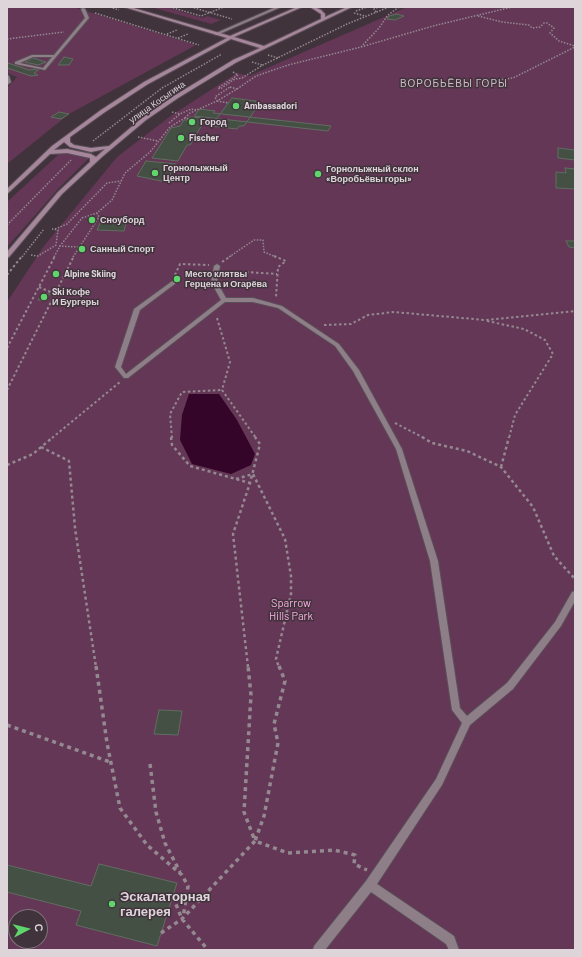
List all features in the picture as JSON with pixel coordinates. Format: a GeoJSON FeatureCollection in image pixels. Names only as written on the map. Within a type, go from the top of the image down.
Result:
{"type":"FeatureCollection","features":[{"type":"Feature","properties":{"kind":"main road"},"geometry":{"type":"LineString","coordinates":[[126,7],[263,47]]}},
{"type":"Feature","properties":{"kind":"main road","name":"улица Косыгина"},"geometry":{"type":"LineString","coordinates":[[7,192],[49,152],[68,137],[103,111],[146,83],[229,38],[300,7]]}},
{"type":"Feature","properties":{"kind":"main road"},"geometry":{"type":"LineString","coordinates":[[312,7],[320,10],[323,14],[323,20]]}},
{"type":"Feature","properties":{"kind":"main road","name":"улица Косыгина"},"geometry":{"type":"LineString","coordinates":[[7,256],[60,193],[110,147],[144,119],[234,61],[350,7]]}},
{"type":"Feature","properties":{"kind":"main road"},"geometry":{"type":"LineString","coordinates":[[68,137],[66,142],[93,157],[93,162]]}},
{"type":"Feature","properties":{"kind":"main road"},"geometry":{"type":"LineString","coordinates":[[49,152],[100,150],[110,147]]}},
{"type":"Feature","properties":{"kind":"lane"},"geometry":{"type":"LineString","coordinates":[[216,34],[279,7]]}},
{"type":"Feature","properties":{"kind":"lane"},"geometry":{"type":"LineString","coordinates":[[56,56],[32,56],[16,63],[44,69],[56,56],[78,30],[87,18],[82,9]]}},
{"type":"Feature","properties":{"kind":"lane"},"geometry":{"type":"LineString","coordinates":[[7,76],[9,82],[7,84]]}},
{"type":"Feature","properties":{"kind":"lane"},"geometry":{"type":"LineString","coordinates":[[217,266],[214,282],[224,300]]}},
{"type":"Feature","properties":{"kind":"lane"},"geometry":{"type":"LineString","coordinates":[[173,283],[137,309],[118,367],[126,377],[224,300],[253,300],[280,307],[337,346],[356,370],[399,449],[434,561],[456,710],[467,722]]}},
{"type":"Feature","properties":{"kind":"lane"},"geometry":{"type":"LineString","coordinates":[[318,950],[370,885],[439,782],[467,722],[510,686],[558,624],[575,594]]}},
{"type":"Feature","properties":{"kind":"lane"},"geometry":{"type":"LineString","coordinates":[[370,885],[450,940],[454,950]]}},
{"type":"Feature","properties":{"kind":"path"},"geometry":{"type":"LineString","coordinates":[[170,7],[201,16],[224,7]]}},
{"type":"Feature","properties":{"kind":"path"},"geometry":{"type":"LineString","coordinates":[[175,8],[179,7]]}},
{"type":"Feature","properties":{"kind":"path"},"geometry":{"type":"LineString","coordinates":[[191,7],[232,19]]}},
{"type":"Feature","properties":{"kind":"path"},"geometry":{"type":"LineString","coordinates":[[376,12],[374,9],[379,7]]}},
{"type":"Feature","properties":{"kind":"path"},"geometry":{"type":"LineString","coordinates":[[228,73],[233,71],[238,74],[218,88],[220,89],[235,79],[242,78],[263,65],[365,16],[389,7]]}},
{"type":"Feature","properties":{"kind":"path"},"geometry":{"type":"LineString","coordinates":[[361,47],[379,28],[388,15],[399,7]]}},
{"type":"Feature","properties":{"kind":"path"},"geometry":{"type":"LineString","coordinates":[[7,348],[60,246],[82,218],[97,213],[112,200],[125,173],[150,152],[174,124],[185,118],[190,113],[217,101],[237,89],[248,80],[288,65],[361,47],[475,15],[512,7]]}},
{"type":"Feature","properties":{"kind":"path"},"geometry":{"type":"LineString","coordinates":[[82,9],[200,45]]}},
{"type":"Feature","properties":{"kind":"path"},"geometry":{"type":"LineString","coordinates":[[350,12],[365,16]]}},
{"type":"Feature","properties":{"kind":"path"},"geometry":{"type":"LineString","coordinates":[[475,15],[502,22],[529,25],[532,28],[547,23],[554,28],[550,33],[558,40],[575,46]]}},
{"type":"Feature","properties":{"kind":"path"},"geometry":{"type":"LineString","coordinates":[[166,35],[181,28]]}},
{"type":"Feature","properties":{"kind":"path"},"geometry":{"type":"LineString","coordinates":[[7,39],[78,30]]}},
{"type":"Feature","properties":{"kind":"path"},"geometry":{"type":"LineString","coordinates":[[178,39],[192,32]]}},
{"type":"Feature","properties":{"kind":"path"},"geometry":{"type":"LineString","coordinates":[[475,83],[513,78],[575,46]]}},
{"type":"Feature","properties":{"kind":"path"},"geometry":{"type":"LineString","coordinates":[[218,53],[226,56]]}},
{"type":"Feature","properties":{"kind":"path"},"geometry":{"type":"LineString","coordinates":[[7,225],[81,151],[162,88],[222,54]]}},
{"type":"Feature","properties":{"kind":"path"},"geometry":{"type":"LineString","coordinates":[[251,62],[263,65]]}},
{"type":"Feature","properties":{"kind":"path"},"geometry":{"type":"LineString","coordinates":[[242,78],[248,80]]}},
{"type":"Feature","properties":{"kind":"path"},"geometry":{"type":"LineString","coordinates":[[217,101],[215,97],[230,88],[237,89]]}},
{"type":"Feature","properties":{"kind":"path"},"geometry":{"type":"LineString","coordinates":[[217,101],[229,103]]}},
{"type":"Feature","properties":{"kind":"path"},"geometry":{"type":"LineString","coordinates":[[174,124],[169,123],[180,114],[191,109],[197,110]]}},
{"type":"Feature","properties":{"kind":"path"},"geometry":{"type":"LineString","coordinates":[[172,112],[180,114]]}},
{"type":"Feature","properties":{"kind":"path"},"geometry":{"type":"LineString","coordinates":[[135,137],[141,132]]}},
{"type":"Feature","properties":{"kind":"path"},"geometry":{"type":"LineString","coordinates":[[138,137],[159,141]]}},
{"type":"Feature","properties":{"kind":"path"},"geometry":{"type":"LineString","coordinates":[[56,245],[58,230],[54,229],[67,224],[107,183],[121,182]]}},
{"type":"Feature","properties":{"kind":"path"},"geometry":{"type":"LineString","coordinates":[[7,390],[78,247],[99,217],[97,213]]}},
{"type":"Feature","properties":{"kind":"path"},"geometry":{"type":"LineString","coordinates":[[7,275],[47,225]]}},
{"type":"Feature","properties":{"kind":"path"},"geometry":{"type":"LineString","coordinates":[[176,274],[180,264],[217,266],[254,240],[263,240],[264,252],[286,261],[278,267],[275,295],[280,307]]}},
{"type":"Feature","properties":{"kind":"path"},"geometry":{"type":"LineString","coordinates":[[31,255],[38,256],[56,245],[78,247]]}},
{"type":"Feature","properties":{"kind":"path"},"geometry":{"type":"LineString","coordinates":[[246,272],[278,274]]}},
{"type":"Feature","properties":{"kind":"path"},"geometry":{"type":"LineString","coordinates":[[39,287],[55,294]]}},
{"type":"Feature","properties":{"kind":"path"},"geometry":{"type":"LineString","coordinates":[[214,308],[230,362],[222,390]]}},
{"type":"Feature","properties":{"kind":"path"},"geometry":{"type":"LineString","coordinates":[[485,320],[575,311]]}},
{"type":"Feature","properties":{"kind":"path"},"geometry":{"type":"LineString","coordinates":[[308,326],[351,324],[368,315],[394,312],[485,320],[524,329],[546,340],[553,354],[515,415],[501,467]]}},
{"type":"Feature","properties":{"kind":"path"},"geometry":{"type":"LineString","coordinates":[[7,466],[33,454],[126,377]]}},
{"type":"Feature","properties":{"kind":"path"},"geometry":{"type":"LineString","coordinates":[[222,390],[182,392],[170,414],[172,445],[190,466],[250,483]]}},
{"type":"Feature","properties":{"kind":"path"},"geometry":{"type":"LineString","coordinates":[[222,390],[260,444],[253,474],[233,534],[251,695],[244,812],[255,841]]}},
{"type":"Feature","properties":{"kind":"path"},"geometry":{"type":"LineString","coordinates":[[385,424],[398,423],[432,443],[467,451],[501,467],[533,507],[554,556],[575,579]]}},
{"type":"Feature","properties":{"kind":"path"},"geometry":{"type":"LineString","coordinates":[[41,447],[69,461],[75,528],[111,762],[120,808],[147,845],[182,875]]}},
{"type":"Feature","properties":{"kind":"path"},"geometry":{"type":"LineString","coordinates":[[236,479],[253,474]]}},
{"type":"Feature","properties":{"kind":"path"},"geometry":{"type":"LineString","coordinates":[[161,933],[182,918],[255,841],[264,816],[278,743],[274,724],[285,681],[276,659],[291,594],[292,576],[285,539],[253,474]]}},
{"type":"Feature","properties":{"kind":"path"},"geometry":{"type":"LineString","coordinates":[[7,725],[111,762]]}},
{"type":"Feature","properties":{"kind":"path"},"geometry":{"type":"LineString","coordinates":[[150,764],[156,812],[165,843],[188,886],[182,918]]}},
{"type":"Feature","properties":{"kind":"path"},"geometry":{"type":"LineString","coordinates":[[255,841],[288,852],[334,850],[355,855],[354,864],[377,874]]}},
{"type":"Feature","properties":{"kind":"path"},"geometry":{"type":"LineString","coordinates":[[173,897],[182,918],[208,950]]}},
{"type":"Feature","properties":{"kind":"green space"},"geometry":{"type":"Polygon","coordinates":[[[7,7],[73,7],[196,45],[69,114],[7,164],[7,88],[17,77],[7,73],[7,7]]]}},
{"type":"Feature","properties":{"kind":"green space"},"geometry":{"type":"Polygon","coordinates":[[[151,7],[166,7],[203,18],[207,16],[221,20],[211,24],[151,7]]]}},
{"type":"Feature","properties":{"kind":"green space","name":"Sparrow Hills Park"},"geometry":{"type":"Polygon","coordinates":[[[407,7],[575,7],[575,950],[7,950],[7,302],[44,246],[117,157],[172,115],[237,73],[249,76],[407,7]]]}},
{"type":"Feature","properties":{"kind":"green space"},"geometry":{"type":"Polygon","coordinates":[[[65,152],[91,156],[58,189],[7,247],[7,202],[59,154],[65,152]]]}},
{"type":"Feature","properties":{"kind":"shaded area"},"geometry":{"type":"Polygon","coordinates":[[[189,394],[219,394],[237,420],[255,454],[251,465],[231,474],[192,464],[180,440],[182,415],[189,394]]]}},
{"type":"Feature","properties":{"kind":"building"},"geometry":{"type":"Polygon","coordinates":[[[397,14],[404,16],[395,20],[387,19],[389,16],[397,14]]]}},
{"type":"Feature","properties":{"kind":"building"},"geometry":{"type":"Polygon","coordinates":[[[64,57],[73,59],[69,65],[58,65],[64,57]]]}},
{"type":"Feature","properties":{"kind":"building"},"geometry":{"type":"Polygon","coordinates":[[[33,58],[46,62],[38,65],[25,62],[33,58]]]}},
{"type":"Feature","properties":{"kind":"building"},"geometry":{"type":"Polygon","coordinates":[[[8,63],[29,70],[40,69],[34,73],[38,75],[31,76],[7,68],[8,63]]]}},
{"type":"Feature","properties":{"kind":"building"},"geometry":{"type":"Polygon","coordinates":[[[232,98],[256,101],[253,106],[257,107],[244,126],[239,126],[237,129],[211,126],[232,98]]]}},
{"type":"Feature","properties":{"kind":"building"},"geometry":{"type":"Polygon","coordinates":[[[200,109],[215,111],[213,113],[331,126],[328,131],[194,116],[200,109]]]}},
{"type":"Feature","properties":{"kind":"building"},"geometry":{"type":"Polygon","coordinates":[[[59,112],[69,114],[61,119],[51,117],[59,112]]]}},
{"type":"Feature","properties":{"kind":"building"},"geometry":{"type":"Polygon","coordinates":[[[190,117],[206,118],[190,145],[187,145],[178,161],[152,158],[171,128],[180,126],[184,120],[188,120],[190,117]]]}},
{"type":"Feature","properties":{"kind":"building"},"geometry":{"type":"Polygon","coordinates":[[[558,148],[575,150],[575,160],[558,158],[558,148]]]}},
{"type":"Feature","properties":{"kind":"building","name":"Горнолыжный Центр"},"geometry":{"type":"Polygon","coordinates":[[[146,161],[176,164],[166,182],[137,176],[146,161]]]}},
{"type":"Feature","properties":{"kind":"building"},"geometry":{"type":"Polygon","coordinates":[[[565,168],[575,169],[575,189],[556,188],[556,172],[566,173],[565,168]]]}},
{"type":"Feature","properties":{"kind":"building"},"geometry":{"type":"Polygon","coordinates":[[[100,223],[126,223],[124,231],[97,230],[100,223]]]}},
{"type":"Feature","properties":{"kind":"building"},"geometry":{"type":"Polygon","coordinates":[[[566,241],[575,241],[575,248],[569,247],[566,241]]]}},
{"type":"Feature","properties":{"kind":"building","name":"Ski Кофе И Бургеры"},"geometry":{"type":"Polygon","coordinates":[[[43,293],[50,294],[45,301],[38,300],[43,293]]]}},
{"type":"Feature","properties":{"kind":"building"},"geometry":{"type":"Polygon","coordinates":[[[159,710],[182,711],[178,735],[154,734],[159,710]]]}},
{"type":"Feature","properties":{"kind":"building","name":"Эскалаторная галерея"},"geometry":{"type":"Polygon","coordinates":[[[99,864],[177,883],[157,946],[76,925],[81,911],[7,892],[7,865],[91,886],[99,864]]]}},
{"type":"Feature","properties":{"kind":"place","name":"Ambassadori"},"geometry":{"type":"Point","coordinates":[236,106]}},
{"type":"Feature","properties":{"kind":"place","name":"Город"},"geometry":{"type":"Point","coordinates":[192,122]}},
{"type":"Feature","properties":{"kind":"place","name":"Fischer"},"geometry":{"type":"Point","coordinates":[181,138]}},
{"type":"Feature","properties":{"kind":"place","name":"Горнолыжный Центр"},"geometry":{"type":"Point","coordinates":[155,173]}},
{"type":"Feature","properties":{"kind":"place","name":"Горнолыжный склон «Воробьёвы горы»"},"geometry":{"type":"Point","coordinates":[318,174]}},
{"type":"Feature","properties":{"kind":"place","name":"Сноуборд"},"geometry":{"type":"Point","coordinates":[92,220]}},
{"type":"Feature","properties":{"kind":"place","name":"Санный Спорт"},"geometry":{"type":"Point","coordinates":[82,249]}},
{"type":"Feature","properties":{"kind":"place","name":"Alpine Skiing"},"geometry":{"type":"Point","coordinates":[56,274]}},
{"type":"Feature","properties":{"kind":"place","name":"Место клятвы Герцена и Огарёва"},"geometry":{"type":"Point","coordinates":[177,279]}},
{"type":"Feature","properties":{"kind":"place","name":"Ski Кофе И Бургеры"},"geometry":{"type":"Point","coordinates":[44,297]}},
{"type":"Feature","properties":{"kind":"place","name":"Эскалаторная галерея"},"geometry":{"type":"Point","coordinates":[112,904]}},
{"type":"Feature","properties":{"kind":"district","name":"ВОРОБЬЁВЫ ГОРЫ"},"geometry":{"type":"Point","coordinates":[454,84]}}]}
